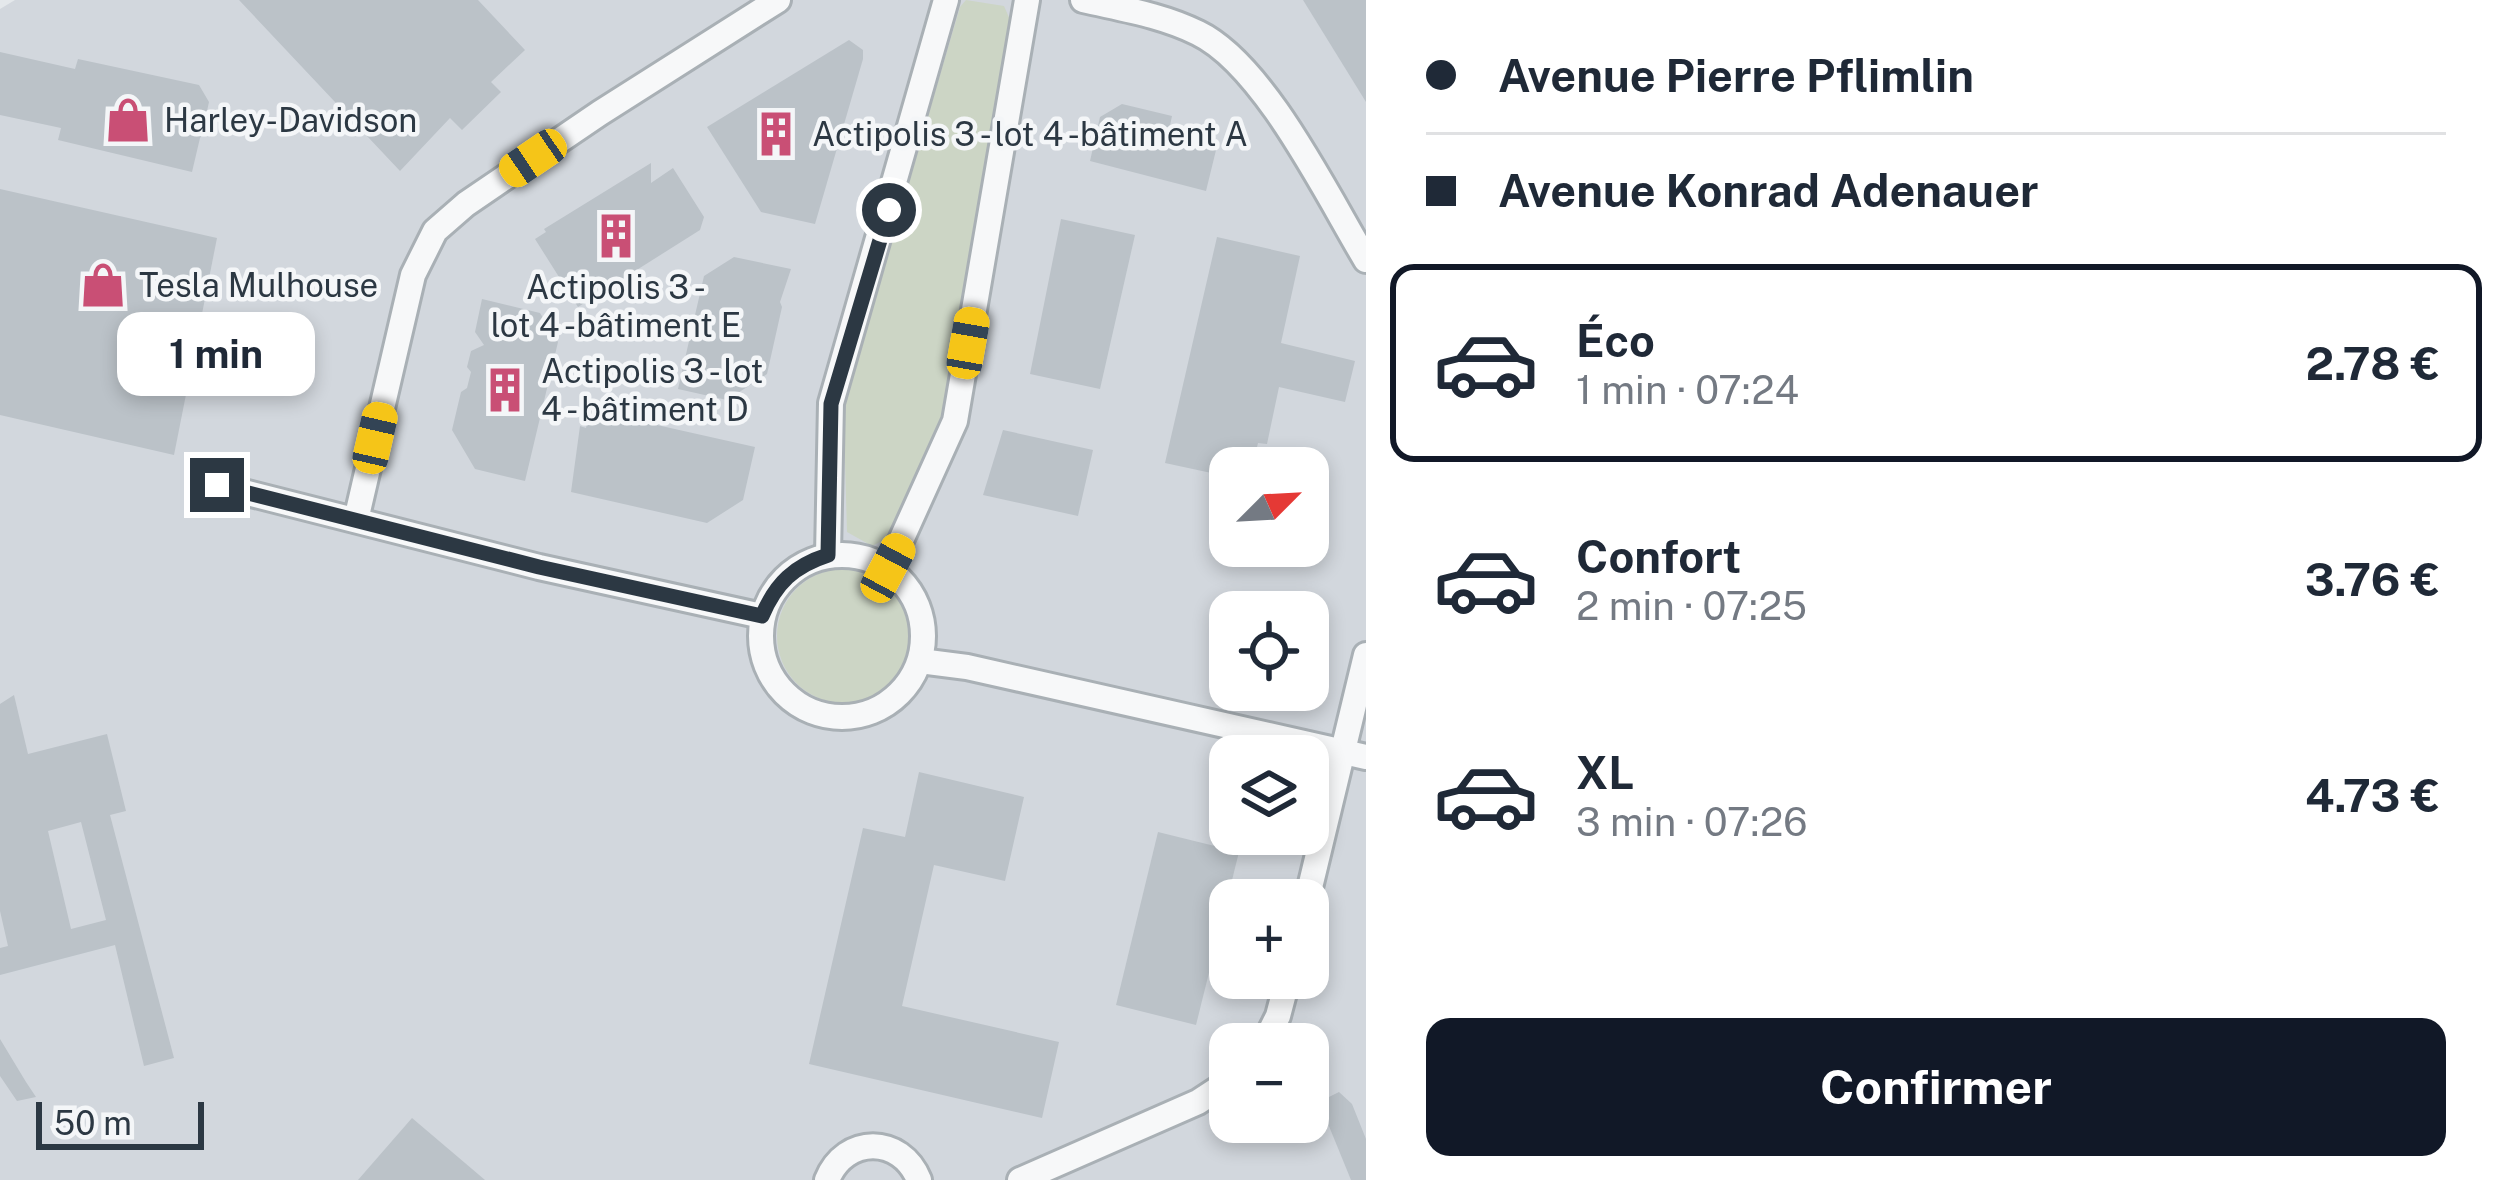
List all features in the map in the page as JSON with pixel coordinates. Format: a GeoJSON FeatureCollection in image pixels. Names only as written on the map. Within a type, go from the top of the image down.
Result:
{"type":"FeatureCollection","features":[{"type":"Feature","properties":{"kind":"street"},"geometry":{"type":"LineString","coordinates":[[356,520],[413,275],[435,231],[466,204],[600,113],[778,0]]}},
{"type":"Feature","properties":{"kind":"street"},"geometry":{"type":"LineString","coordinates":[[828,555],[831,404],[946,0]]}},
{"type":"Feature","properties":{"kind":"street"},"geometry":{"type":"LineString","coordinates":[[888,568],[955,421],[1027,0]]}},
{"type":"Feature","properties":{"kind":"street"},"geometry":{"type":"LineString","coordinates":[[1083,0],[1159,17],[1202,34],[1234,57],[1259,85],[1366,260]]}},
{"type":"Feature","properties":{"kind":"street"},"geometry":{"type":"LineString","coordinates":[[217,485],[539,567],[762,616]]}},
{"type":"Feature","properties":{"kind":"street"},"geometry":{"type":"LineString","coordinates":[[849,554],[888,568],[907,586],[919,609],[924,635],[920,661],[908,684],[889,703],[866,714],[839,718],[813,712],[789,698],[763,657],[762,616],[771,594],[806,562],[828,555],[849,554]]}},
{"type":"Feature","properties":{"kind":"street"},"geometry":{"type":"LineString","coordinates":[[1314,879],[1355,754],[1366,655]]}},
{"type":"Feature","properties":{"kind":"street"},"geometry":{"type":"LineString","coordinates":[[920,661],[1355,754]]}},
{"type":"Feature","properties":{"kind":"street"},"geometry":{"type":"LineString","coordinates":[[1020,1180],[1209,1095]]}},
{"type":"Feature","properties":{"kind":"street"},"geometry":{"type":"LineString","coordinates":[[826,1180],[837,1160],[865,1145],[896,1150],[909,1160],[919,1180]]}},
{"type":"Feature","properties":{"kind":"shaded area"},"geometry":{"type":"Polygon","coordinates":[[[15,0],[1366,0],[1366,1180],[0,1180],[0,9],[15,0]]]}},
{"type":"Feature","properties":{"kind":"green space"},"geometry":{"type":"Polygon","coordinates":[[[966,0],[1004,6],[1011,22],[942,434],[892,536],[872,546],[847,532],[847,390],[960,7],[966,0]]]}},
{"type":"Feature","properties":{"kind":"green space"},"geometry":{"type":"Polygon","coordinates":[[[844,569],[870,574],[891,589],[906,610],[911,636],[906,662],[891,683],[870,698],[844,703],[818,698],[797,683],[782,662],[777,636],[782,610],[797,589],[818,574],[844,569]]]}},
{"type":"Feature","properties":{"kind":"building"},"geometry":{"type":"Polygon","coordinates":[[[239,0],[478,0],[525,50],[491,82],[501,92],[462,130],[450,118],[400,171],[239,0]]]}},
{"type":"Feature","properties":{"kind":"building"},"geometry":{"type":"Polygon","coordinates":[[[1303,0],[1366,0],[1366,102],[1303,0]]]}},
{"type":"Feature","properties":{"kind":"building","name":"Actipolis 3 - lot 4 -bâtiment A"},"geometry":{"type":"Polygon","coordinates":[[[849,40],[863,50],[863,59],[815,224],[761,212],[707,127],[849,40]]]}},
{"type":"Feature","properties":{"kind":"building"},"geometry":{"type":"Polygon","coordinates":[[[0,52],[75,69],[78,59],[199,85],[209,102],[208,125],[192,172],[58,140],[61,128],[0,115],[0,52]]]}},
{"type":"Feature","properties":{"kind":"building"},"geometry":{"type":"Polygon","coordinates":[[[1122,104],[1172,116],[1169,130],[1218,142],[1206,191],[1090,161],[1100,117],[1122,104]]]}},
{"type":"Feature","properties":{"kind":"building","name":"Actipolis 3 - lot 4 -bâtiment E"},"geometry":{"type":"Polygon","coordinates":[[[651,163],[651,183],[673,168],[704,217],[700,230],[578,307],[535,239],[651,163]]]}},
{"type":"Feature","properties":{"kind":"building","name":"Tesla Mulhouse"},"geometry":{"type":"Polygon","coordinates":[[[0,189],[217,238],[174,455],[0,415],[0,189]]]}},
{"type":"Feature","properties":{"kind":"building"},"geometry":{"type":"Polygon","coordinates":[[[1061,219],[1135,235],[1100,389],[1030,374],[1061,219]]]}},
{"type":"Feature","properties":{"kind":"building"},"geometry":{"type":"Polygon","coordinates":[[[1217,237],[1300,256],[1281,343],[1355,361],[1345,402],[1279,387],[1267,444],[1209,447],[1209,472],[1165,463],[1217,237]]]}},
{"type":"Feature","properties":{"kind":"building"},"geometry":{"type":"Polygon","coordinates":[[[734,257],[791,269],[767,374],[727,400],[678,389],[704,276],[734,257]]]}},
{"type":"Feature","properties":{"kind":"building","name":"Actipolis 3 - lot 4 - bâtiment D"},"geometry":{"type":"Polygon","coordinates":[[[482,299],[540,313],[558,342],[525,481],[475,469],[452,430],[471,372],[467,367],[471,351],[484,345],[475,332],[482,299]]]}},
{"type":"Feature","properties":{"kind":"building"},"geometry":{"type":"Polygon","coordinates":[[[590,410],[755,447],[743,500],[707,523],[571,492],[580,426],[586,428],[590,410]]]}},
{"type":"Feature","properties":{"kind":"building"},"geometry":{"type":"Polygon","coordinates":[[[1003,430],[1093,450],[1078,516],[983,495],[1003,430]]]}},
{"type":"Feature","properties":{"kind":"building"},"geometry":{"type":"Polygon","coordinates":[[[14,695],[28,754],[107,734],[126,811],[110,815],[174,1058],[144,1066],[115,945],[0,975],[0,948],[8,946],[0,911],[0,704],[14,695]],[[81,822],[48,831],[71,929],[106,920],[81,822]]]}},
{"type":"Feature","properties":{"kind":"building"},"geometry":{"type":"Polygon","coordinates":[[[919,772],[1024,797],[1005,881],[934,865],[902,1006],[1059,1042],[1042,1118],[809,1064],[863,828],[905,837],[919,772]]]}},
{"type":"Feature","properties":{"kind":"building"},"geometry":{"type":"Polygon","coordinates":[[[1158,832],[1209,845],[1209,855],[1238,855],[1232,879],[1209,879],[1209,973],[1196,1025],[1116,1005],[1158,832]]]}},
{"type":"Feature","properties":{"kind":"building"},"geometry":{"type":"Polygon","coordinates":[[[0,1039],[36,1097],[17,1101],[0,1076],[0,1039]]]}},
{"type":"Feature","properties":{"kind":"building"},"geometry":{"type":"Polygon","coordinates":[[[1339,1092],[1352,1104],[1366,1139],[1366,1180],[1351,1180],[1329,1126],[1329,1097],[1339,1092]]]}},
{"type":"Feature","properties":{"kind":"building"},"geometry":{"type":"Polygon","coordinates":[[[412,1118],[485,1180],[358,1180],[412,1118]]]}},
{"type":"Feature","properties":{"kind":"place","name":"Harley-Davidson"},"geometry":{"type":"Point","coordinates":[128,120]}},
{"type":"Feature","properties":{"kind":"place","name":"Actipolis 3 - lot 4 -bâtiment A"},"geometry":{"type":"Point","coordinates":[776,134]}},
{"type":"Feature","properties":{"kind":"place","name":"Actipolis 3 - lot 4 -bâtiment E"},"geometry":{"type":"Point","coordinates":[616,236]}},
{"type":"Feature","properties":{"kind":"place","name":"Tesla Mulhouse"},"geometry":{"type":"Point","coordinates":[103,285]}},
{"type":"Feature","properties":{"kind":"place","name":"Actipolis 3 - lot 4 - bâtiment D"},"geometry":{"type":"Point","coordinates":[505,390]}},
{"type":"Feature","properties":{"kind":"route"},"geometry":{"type":"LineString","coordinates":[[217,485],[539,567],[762,616],[771,594],[786,576],[828,555],[831,404],[889,210]]}}]}
